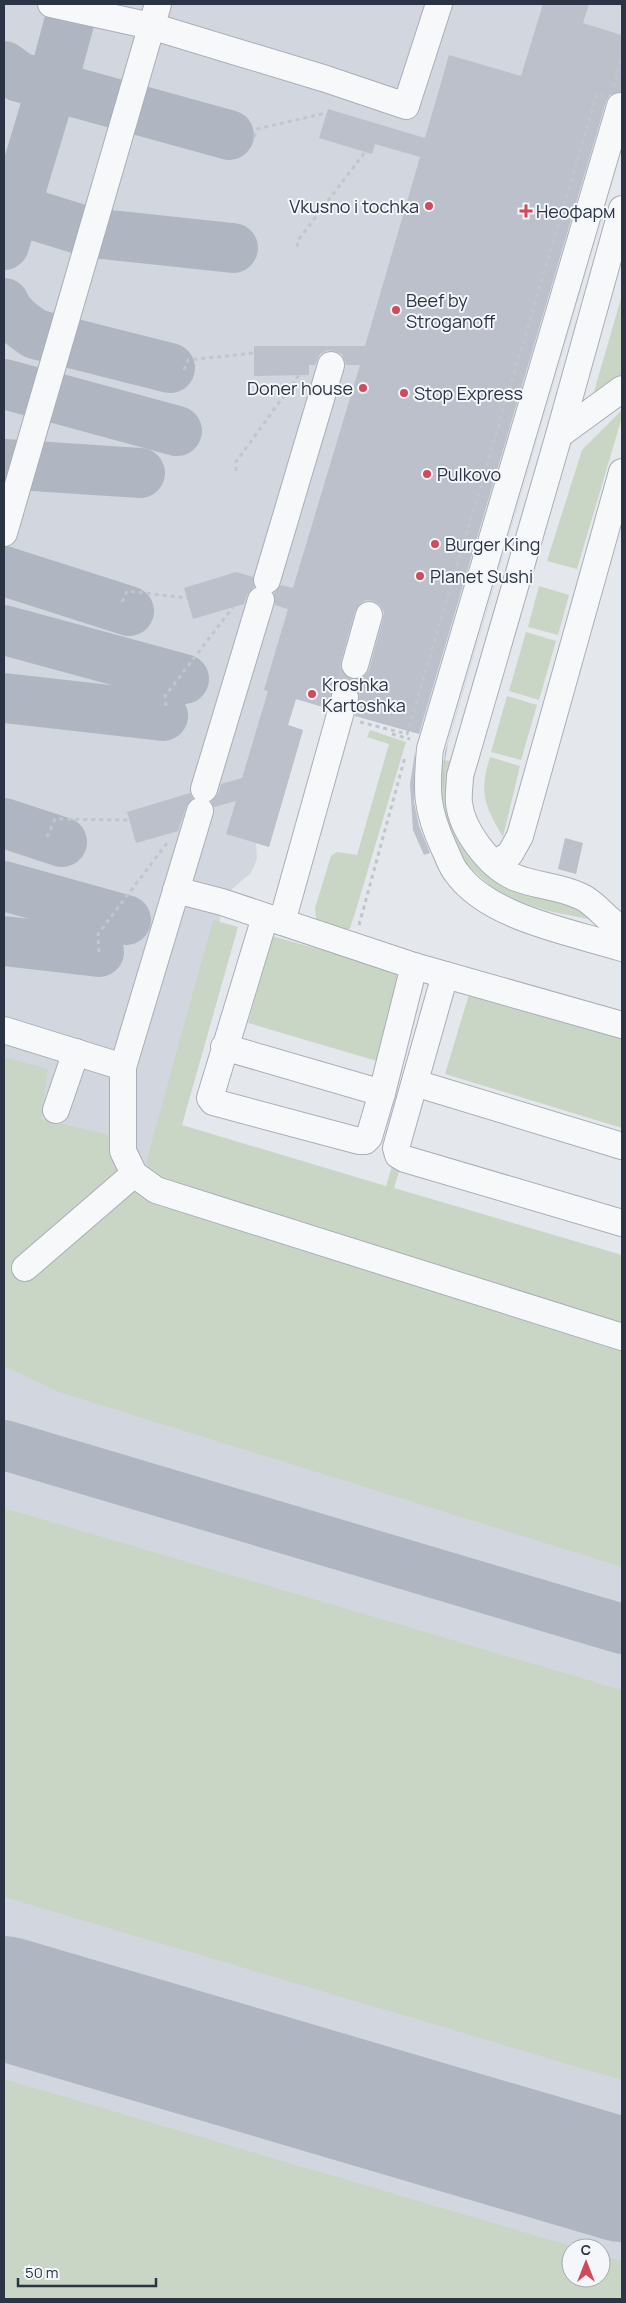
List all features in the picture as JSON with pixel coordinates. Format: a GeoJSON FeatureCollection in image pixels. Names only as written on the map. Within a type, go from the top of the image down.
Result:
{"type":"FeatureCollection","features":[{"type":"Feature","properties":{"kind":"lane"},"geometry":{"type":"LineString","coordinates":[[51,4],[154,15],[326,79],[406,106],[438,4]]}},
{"type":"Feature","properties":{"kind":"lane"},"geometry":{"type":"LineString","coordinates":[[4,533],[7,505],[45,395],[154,15]]}},
{"type":"Feature","properties":{"kind":"lane"},"geometry":{"type":"LineString","coordinates":[[615,97],[430,749],[426,789],[434,826],[456,873],[483,898],[515,916],[622,948]]}},
{"type":"Feature","properties":{"kind":"lane"},"geometry":{"type":"LineString","coordinates":[[622,209],[560,435],[460,776],[459,803],[469,829],[481,850],[495,864],[514,877],[583,897],[597,906],[615,925],[622,928]]}},
{"type":"Feature","properties":{"kind":"lane"},"geometry":{"type":"LineString","coordinates":[[330,365],[123,1067],[123,1151],[134,1174],[156,1190],[622,1337]]}},
{"type":"Feature","properties":{"kind":"lane"},"geometry":{"type":"LineString","coordinates":[[560,435],[622,389]]}},
{"type":"Feature","properties":{"kind":"lane"},"geometry":{"type":"LineString","coordinates":[[495,864],[510,854],[520,836],[622,472]]}},
{"type":"Feature","properties":{"kind":"lane"},"geometry":{"type":"LineString","coordinates":[[354,665],[369,615]]}},
{"type":"Feature","properties":{"kind":"lane"},"geometry":{"type":"LineString","coordinates":[[345,697],[273,920],[224,1047],[211,1092],[213,1102],[365,1141],[369,1137],[382,1094],[414,966]]}},
{"type":"Feature","properties":{"kind":"lane"},"geometry":{"type":"LineString","coordinates":[[176,890],[222,902],[414,966],[622,1025]]}},
{"type":"Feature","properties":{"kind":"lane"},"geometry":{"type":"LineString","coordinates":[[445,975],[396,1148],[398,1155],[405,1159],[622,1223]]}},
{"type":"Feature","properties":{"kind":"lane"},"geometry":{"type":"LineString","coordinates":[[4,1030],[123,1067]]}},
{"type":"Feature","properties":{"kind":"lane"},"geometry":{"type":"LineString","coordinates":[[224,1047],[382,1094]]}},
{"type":"Feature","properties":{"kind":"lane"},"geometry":{"type":"LineString","coordinates":[[56,1110],[76,1052]]}},
{"type":"Feature","properties":{"kind":"lane"},"geometry":{"type":"LineString","coordinates":[[415,1083],[622,1146]]}},
{"type":"Feature","properties":{"kind":"lane"},"geometry":{"type":"LineString","coordinates":[[25,1268],[134,1174]]}},
{"type":"Feature","properties":{"kind":"path"},"geometry":{"type":"LineString","coordinates":[[360,722],[407,734],[597,94],[615,97],[622,56]]}},
{"type":"Feature","properties":{"kind":"path"},"geometry":{"type":"LineString","coordinates":[[254,137],[257,128],[326,113]]}},
{"type":"Feature","properties":{"kind":"path"},"geometry":{"type":"LineString","coordinates":[[297,247],[299,239],[365,152]]}},
{"type":"Feature","properties":{"kind":"path"},"geometry":{"type":"LineString","coordinates":[[184,370],[188,360],[254,353]]}},
{"type":"Feature","properties":{"kind":"path"},"geometry":{"type":"LineString","coordinates":[[236,471],[236,462],[299,375]]}},
{"type":"Feature","properties":{"kind":"path"},"geometry":{"type":"LineString","coordinates":[[122,602],[127,591],[186,598]]}},
{"type":"Feature","properties":{"kind":"path"},"geometry":{"type":"LineString","coordinates":[[166,706],[165,696],[233,607]]}},
{"type":"Feature","properties":{"kind":"path"},"geometry":{"type":"LineString","coordinates":[[354,946],[410,739],[408,732]]}},
{"type":"Feature","properties":{"kind":"path"},"geometry":{"type":"LineString","coordinates":[[392,734],[410,739]]}},
{"type":"Feature","properties":{"kind":"path"},"geometry":{"type":"LineString","coordinates":[[47,837],[55,819],[129,820]]}},
{"type":"Feature","properties":{"kind":"path"},"geometry":{"type":"LineString","coordinates":[[99,952],[98,934],[169,840]]}},
{"type":"Feature","properties":{"kind":"shaded area"},"geometry":{"type":"Polygon","coordinates":[[[4,4],[622,4],[622,35],[585,24],[591,96],[404,730],[296,699],[288,725],[303,730],[269,847],[256,843],[257,859],[251,873],[226,894],[220,913],[220,935],[156,1166],[622,1323],[622,2299],[4,2299],[4,4]]]}},
{"type":"Feature","properties":{"kind":"green space"},"geometry":{"type":"Polygon","coordinates":[[[622,295],[622,374],[591,402],[622,295]]]}},
{"type":"Feature","properties":{"kind":"green space"},"geometry":{"type":"Polygon","coordinates":[[[622,410],[622,417],[577,569],[547,561],[582,450],[622,410]]]}},
{"type":"Feature","properties":{"kind":"green space"},"geometry":{"type":"Polygon","coordinates":[[[539,586],[569,595],[558,635],[528,627],[539,586]]]}},
{"type":"Feature","properties":{"kind":"green space"},"geometry":{"type":"Polygon","coordinates":[[[526,632],[556,641],[539,700],[509,691],[526,632]]]}},
{"type":"Feature","properties":{"kind":"green space"},"geometry":{"type":"Polygon","coordinates":[[[507,696],[537,705],[521,760],[491,752],[507,696]]]}},
{"type":"Feature","properties":{"kind":"green space"},"geometry":{"type":"Polygon","coordinates":[[[370,730],[406,742],[356,910],[350,928],[345,932],[316,919],[315,908],[331,856],[337,852],[357,855],[389,744],[367,737],[370,730]]]}},
{"type":"Feature","properties":{"kind":"green space"},"geometry":{"type":"Polygon","coordinates":[[[490,757],[520,766],[503,837],[491,816],[485,798],[485,780],[490,757]]]}},
{"type":"Feature","properties":{"kind":"green space"},"geometry":{"type":"Polygon","coordinates":[[[439,760],[453,761],[469,846],[591,907],[593,920],[548,911],[510,899],[493,888],[466,864],[457,851],[440,807],[439,760]]]}},
{"type":"Feature","properties":{"kind":"green space"},"geometry":{"type":"Polygon","coordinates":[[[213,920],[238,927],[182,1125],[386,1186],[403,1129],[411,1132],[394,1188],[622,1255],[622,1567],[59,1392],[4,1366],[4,1057],[48,1069],[41,1119],[106,1134],[151,1170],[146,1163],[213,920]]]}},
{"type":"Feature","properties":{"kind":"green space"},"geometry":{"type":"Polygon","coordinates":[[[272,936],[403,973],[377,1061],[248,1023],[272,936]]]}},
{"type":"Feature","properties":{"kind":"green space"},"geometry":{"type":"Polygon","coordinates":[[[470,991],[622,1037],[622,1128],[445,1074],[470,991]]]}},
{"type":"Feature","properties":{"kind":"green space"},"geometry":{"type":"Polygon","coordinates":[[[4,1508],[622,1690],[622,2080],[4,1897],[4,1508]]]}},
{"type":"Feature","properties":{"kind":"green space"},"geometry":{"type":"Polygon","coordinates":[[[4,2079],[561,2243],[561,2288],[611,2288],[611,2258],[622,2261],[622,2299],[4,2299],[4,2079]]]}},
{"type":"Feature","properties":{"kind":"building","name":"Pulkovo"},"geometry":{"type":"Polygon","coordinates":[[[543,4],[589,4],[583,23],[622,35],[622,92],[610,95],[606,102],[419,734],[355,716],[360,694],[356,687],[350,683],[341,683],[334,687],[326,708],[296,699],[288,725],[303,730],[269,847],[226,834],[236,801],[214,807],[211,802],[218,794],[221,784],[242,778],[268,691],[264,690],[288,609],[275,605],[274,593],[281,585],[293,588],[360,365],[346,365],[342,354],[328,350],[320,354],[315,365],[309,365],[309,375],[254,376],[254,346],[365,346],[420,157],[375,144],[372,154],[319,138],[328,109],[425,138],[449,55],[521,76],[543,4]],[[366,600],[359,604],[355,611],[340,668],[344,675],[351,680],[365,676],[369,670],[384,612],[380,605],[374,601],[366,600]]]}},
{"type":"Feature","properties":{"kind":"building"},"geometry":{"type":"Polygon","coordinates":[[[622,151],[448,743],[444,767],[444,798],[443,777],[445,752],[622,151]]]}},
{"type":"Feature","properties":{"kind":"building"},"geometry":{"type":"Polygon","coordinates":[[[236,572],[253,577],[254,587],[247,595],[244,604],[193,619],[184,588],[236,572]]]}},
{"type":"Feature","properties":{"kind":"building"},"geometry":{"type":"Polygon","coordinates":[[[415,752],[414,802],[419,826],[430,853],[424,855],[413,830],[410,784],[415,752]]]}},
{"type":"Feature","properties":{"kind":"building"},"geometry":{"type":"Polygon","coordinates":[[[190,793],[193,798],[186,807],[178,831],[136,843],[127,812],[190,793]]]}},
{"type":"Feature","properties":{"kind":"building"},"geometry":{"type":"Polygon","coordinates":[[[565,838],[583,843],[576,874],[558,869],[565,838]]]}},
{"type":"Feature","properties":{"kind":"taxiway"},"geometry":{"type":"LineString","coordinates":[[4,245],[52,86],[74,4]]}},
{"type":"Feature","properties":{"kind":"taxiway"},"geometry":{"type":"LineString","coordinates":[[4,66],[19,77],[229,135]]}},
{"type":"Feature","properties":{"kind":"taxiway"},"geometry":{"type":"LineString","coordinates":[[4,201],[14,209],[92,233],[233,248]]}},
{"type":"Feature","properties":{"kind":"taxiway"},"geometry":{"type":"LineString","coordinates":[[4,303],[13,317],[35,334],[170,368]]}},
{"type":"Feature","properties":{"kind":"taxiway"},"geometry":{"type":"LineString","coordinates":[[4,384],[177,431]]}},
{"type":"Feature","properties":{"kind":"taxiway"},"geometry":{"type":"LineString","coordinates":[[4,464],[140,473]]}},
{"type":"Feature","properties":{"kind":"taxiway"},"geometry":{"type":"LineString","coordinates":[[4,571],[129,611]]}},
{"type":"Feature","properties":{"kind":"taxiway"},"geometry":{"type":"LineString","coordinates":[[4,630],[184,679]]}},
{"type":"Feature","properties":{"kind":"taxiway"},"geometry":{"type":"LineString","coordinates":[[4,698],[163,716]]}},
{"type":"Feature","properties":{"kind":"taxiway"},"geometry":{"type":"LineString","coordinates":[[4,823],[62,842]]}},
{"type":"Feature","properties":{"kind":"taxiway"},"geometry":{"type":"LineString","coordinates":[[4,886],[126,920]]}},
{"type":"Feature","properties":{"kind":"taxiway"},"geometry":{"type":"LineString","coordinates":[[4,941],[99,952]]}},
{"type":"Feature","properties":{"kind":"taxiway"},"geometry":{"type":"LineString","coordinates":[[4,1445],[622,1629]]}},
{"type":"Feature","properties":{"kind":"runway"},"geometry":{"type":"LineString","coordinates":[[4,1998],[622,2180]]}},
{"type":"Feature","properties":{"kind":"tunnel"},"geometry":{"type":"LineString","coordinates":[[345,697],[355,665]]}},
{"type":"Feature","properties":{"kind":"place","name":"Vkusno i tochka"},"geometry":{"type":"Point","coordinates":[429,206]}},
{"type":"Feature","properties":{"kind":"place","name":"Неофарм"},"geometry":{"type":"Point","coordinates":[526,211]}},
{"type":"Feature","properties":{"kind":"place","name":"Beef by Stroganoff"},"geometry":{"type":"Point","coordinates":[396,310]}},
{"type":"Feature","properties":{"kind":"place","name":"Doner house"},"geometry":{"type":"Point","coordinates":[363,388]}},
{"type":"Feature","properties":{"kind":"place","name":"Stop Express"},"geometry":{"type":"Point","coordinates":[404,393]}},
{"type":"Feature","properties":{"kind":"place","name":"Pulkovo"},"geometry":{"type":"Point","coordinates":[427,474]}},
{"type":"Feature","properties":{"kind":"place","name":"Burger King"},"geometry":{"type":"Point","coordinates":[435,544]}},
{"type":"Feature","properties":{"kind":"place","name":"Planet Sushi"},"geometry":{"type":"Point","coordinates":[420,576]}},
{"type":"Feature","properties":{"kind":"place","name":"Kroshka Kartoshka"},"geometry":{"type":"Point","coordinates":[312,694]}}]}
